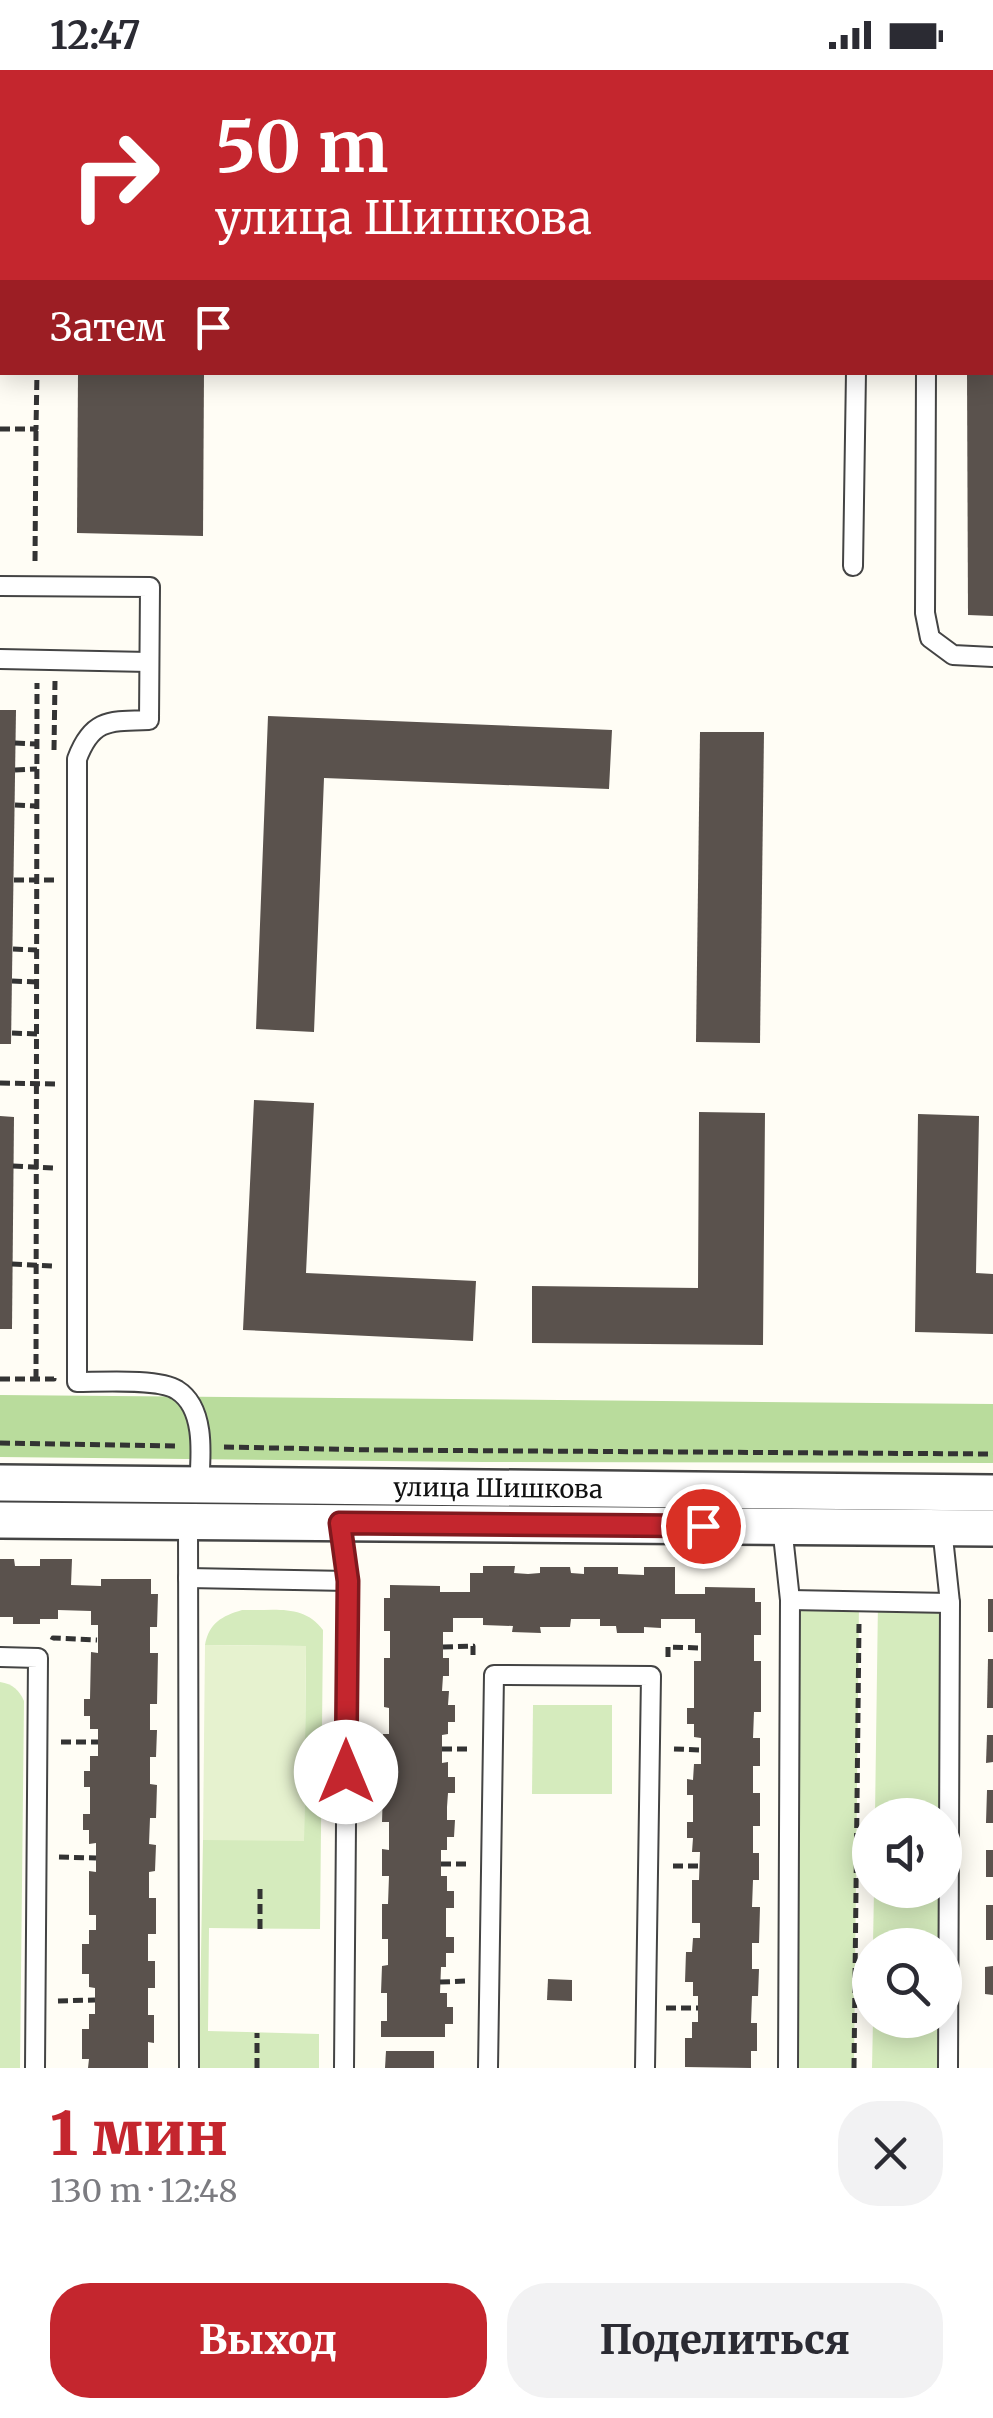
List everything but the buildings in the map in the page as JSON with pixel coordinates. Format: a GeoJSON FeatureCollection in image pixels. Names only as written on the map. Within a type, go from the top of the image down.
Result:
{"type":"FeatureCollection","features":[{"type":"Feature","properties":{"kind":"street","name":"улица Шишкова"},"geometry":{"type":"LineString","coordinates":[[0,1482],[993,1492]]}},
{"type":"Feature","properties":{"kind":"street","name":"улица Шишкова"},"geometry":{"type":"LineString","coordinates":[[0,1520],[993,1528]]}},
{"type":"Feature","properties":{"kind":"lane"},"geometry":{"type":"LineString","coordinates":[[853,566],[856,375]]}},
{"type":"Feature","properties":{"kind":"lane"},"geometry":{"type":"LineString","coordinates":[[926,375],[925,612],[930,638],[953,655],[993,657]]}},
{"type":"Feature","properties":{"kind":"lane"},"geometry":{"type":"LineString","coordinates":[[0,586],[150,587],[148,720],[123,720],[100,726],[84,738],[77,759],[77,1382],[160,1384],[178,1390],[196,1417],[201,1446],[200,1484]]}},
{"type":"Feature","properties":{"kind":"lane"},"geometry":{"type":"LineString","coordinates":[[0,659],[149,662]]}},
{"type":"Feature","properties":{"kind":"lane"},"geometry":{"type":"LineString","coordinates":[[188,1522],[189,2068]]}},
{"type":"Feature","properties":{"kind":"lane"},"geometry":{"type":"LineString","coordinates":[[340,1523],[348,1581],[344,2068]]}},
{"type":"Feature","properties":{"kind":"lane"},"geometry":{"type":"LineString","coordinates":[[782,1526],[790,1600],[788,2068]]}},
{"type":"Feature","properties":{"kind":"lane"},"geometry":{"type":"LineString","coordinates":[[942,1528],[950,1602],[948,2068]]}},
{"type":"Feature","properties":{"kind":"lane"},"geometry":{"type":"LineString","coordinates":[[188,1578],[348,1581]]}},
{"type":"Feature","properties":{"kind":"lane"},"geometry":{"type":"LineString","coordinates":[[790,1600],[950,1602]]}},
{"type":"Feature","properties":{"kind":"lane"},"geometry":{"type":"LineString","coordinates":[[0,1657],[38,1658],[35,2068]]}},
{"type":"Feature","properties":{"kind":"lane"},"geometry":{"type":"LineString","coordinates":[[488,2068],[494,1675],[651,1676],[645,2068]]}},
{"type":"Feature","properties":{"kind":"path"},"geometry":{"type":"LineString","coordinates":[[35,586],[37,375]]}},
{"type":"Feature","properties":{"kind":"path"},"geometry":{"type":"LineString","coordinates":[[0,429],[36,430]]}},
{"type":"Feature","properties":{"kind":"path"},"geometry":{"type":"LineString","coordinates":[[36,1379],[37,680]]}},
{"type":"Feature","properties":{"kind":"path"},"geometry":{"type":"LineString","coordinates":[[15,744],[37,744]]}},
{"type":"Feature","properties":{"kind":"path"},"geometry":{"type":"LineString","coordinates":[[15,770],[37,769]]}},
{"type":"Feature","properties":{"kind":"path"},"geometry":{"type":"LineString","coordinates":[[14,805],[37,806]]}},
{"type":"Feature","properties":{"kind":"path"},"geometry":{"type":"LineString","coordinates":[[14,880],[54,880]]}},
{"type":"Feature","properties":{"kind":"path"},"geometry":{"type":"LineString","coordinates":[[13,949],[36,950]]}},
{"type":"Feature","properties":{"kind":"path"},"geometry":{"type":"LineString","coordinates":[[12,981],[36,982]]}},
{"type":"Feature","properties":{"kind":"path"},"geometry":{"type":"LineString","coordinates":[[12,1033],[37,1034]]}},
{"type":"Feature","properties":{"kind":"path"},"geometry":{"type":"LineString","coordinates":[[0,1083],[78,1084]]}},
{"type":"Feature","properties":{"kind":"path"},"geometry":{"type":"LineString","coordinates":[[13,1166],[54,1168]]}},
{"type":"Feature","properties":{"kind":"path"},"geometry":{"type":"LineString","coordinates":[[12,1264],[54,1266]]}},
{"type":"Feature","properties":{"kind":"path"},"geometry":{"type":"LineString","coordinates":[[378,1450],[993,1454]]}},
{"type":"Feature","properties":{"kind":"path"},"geometry":{"type":"LineString","coordinates":[[854,2068],[859,1601]]}},
{"type":"Feature","properties":{"kind":"path"},"geometry":{"type":"LineString","coordinates":[[51,1648],[52,1638],[98,1640]]}},
{"type":"Feature","properties":{"kind":"path"},"geometry":{"type":"LineString","coordinates":[[443,1647],[473,1646],[473,1655]]}},
{"type":"Feature","properties":{"kind":"path"},"geometry":{"type":"LineString","coordinates":[[668,1657],[668,1647],[701,1648]]}},
{"type":"Feature","properties":{"kind":"path"},"geometry":{"type":"LineString","coordinates":[[50,1742],[98,1742]]}},
{"type":"Feature","properties":{"kind":"path"},"geometry":{"type":"LineString","coordinates":[[442,1749],[472,1749]]}},
{"type":"Feature","properties":{"kind":"path"},"geometry":{"type":"LineString","coordinates":[[667,1749],[701,1750]]}},
{"type":"Feature","properties":{"kind":"path"},"geometry":{"type":"LineString","coordinates":[[50,1857],[96,1858]]}},
{"type":"Feature","properties":{"kind":"path"},"geometry":{"type":"LineString","coordinates":[[442,1864],[472,1864]]}},
{"type":"Feature","properties":{"kind":"path"},"geometry":{"type":"LineString","coordinates":[[665,1866],[700,1866]]}},
{"type":"Feature","properties":{"kind":"path"},"geometry":{"type":"LineString","coordinates":[[260,1888],[260,1928]]}},
{"type":"Feature","properties":{"kind":"path"},"geometry":{"type":"LineString","coordinates":[[440,1982],[470,1981]]}},
{"type":"Feature","properties":{"kind":"path"},"geometry":{"type":"LineString","coordinates":[[48,2000],[95,2000]]}},
{"type":"Feature","properties":{"kind":"path"},"geometry":{"type":"LineString","coordinates":[[663,2008],[698,2008]]}},
{"type":"Feature","properties":{"kind":"path"},"geometry":{"type":"LineString","coordinates":[[256,2068],[257,2033]]}},
{"type":"Feature","properties":{"kind":"green space"},"geometry":{"type":"Polygon","coordinates":[[[0,1395],[993,1404],[993,1463],[0,1457],[0,1395]]]}},
{"type":"Feature","properties":{"kind":"green space"},"geometry":{"type":"Polygon","coordinates":[[[790,1600],[859,1601],[857,1798],[852,1798],[854,2068],[788,2068],[790,1600]]]}},
{"type":"Feature","properties":{"kind":"green space"},"geometry":{"type":"Polygon","coordinates":[[[878,1601],[950,1603],[949,1798],[875,1798],[878,1601]]]}},
{"type":"Feature","properties":{"kind":"green space"},"geometry":{"type":"Polygon","coordinates":[[[242,1610],[297,1612],[323,1630],[320,1929],[209,1928],[208,2031],[319,2034],[319,2068],[199,2068],[203,1840],[304,1840],[306,1646],[205,1645],[217,1622],[242,1610]]]}},
{"type":"Feature","properties":{"kind":"green space"},"geometry":{"type":"Polygon","coordinates":[[[205,1645],[306,1646],[304,1841],[203,1840],[205,1645]]]}},
{"type":"Feature","properties":{"kind":"green space"},"geometry":{"type":"Polygon","coordinates":[[[0,1682],[15,1688],[24,1701],[20,2068],[0,2068],[0,1682]]]}},
{"type":"Feature","properties":{"kind":"green space"},"geometry":{"type":"Polygon","coordinates":[[[533,1705],[612,1705],[612,1794],[532,1794],[533,1705]]]}},
{"type":"Feature","properties":{"kind":"green space"},"geometry":{"type":"Polygon","coordinates":[[[874,1908],[949,1908],[949,1928],[873,1928],[874,1908]]]}},
{"type":"Feature","properties":{"kind":"green space"},"geometry":{"type":"Polygon","coordinates":[[[873,2038],[948,2038],[948,2068],[872,2068],[873,2038]]]}},
{"type":"Feature","properties":{"kind":"route"},"geometry":{"type":"LineString","coordinates":[[346,1772],[348,1581],[340,1523],[703,1526]]}}]}
